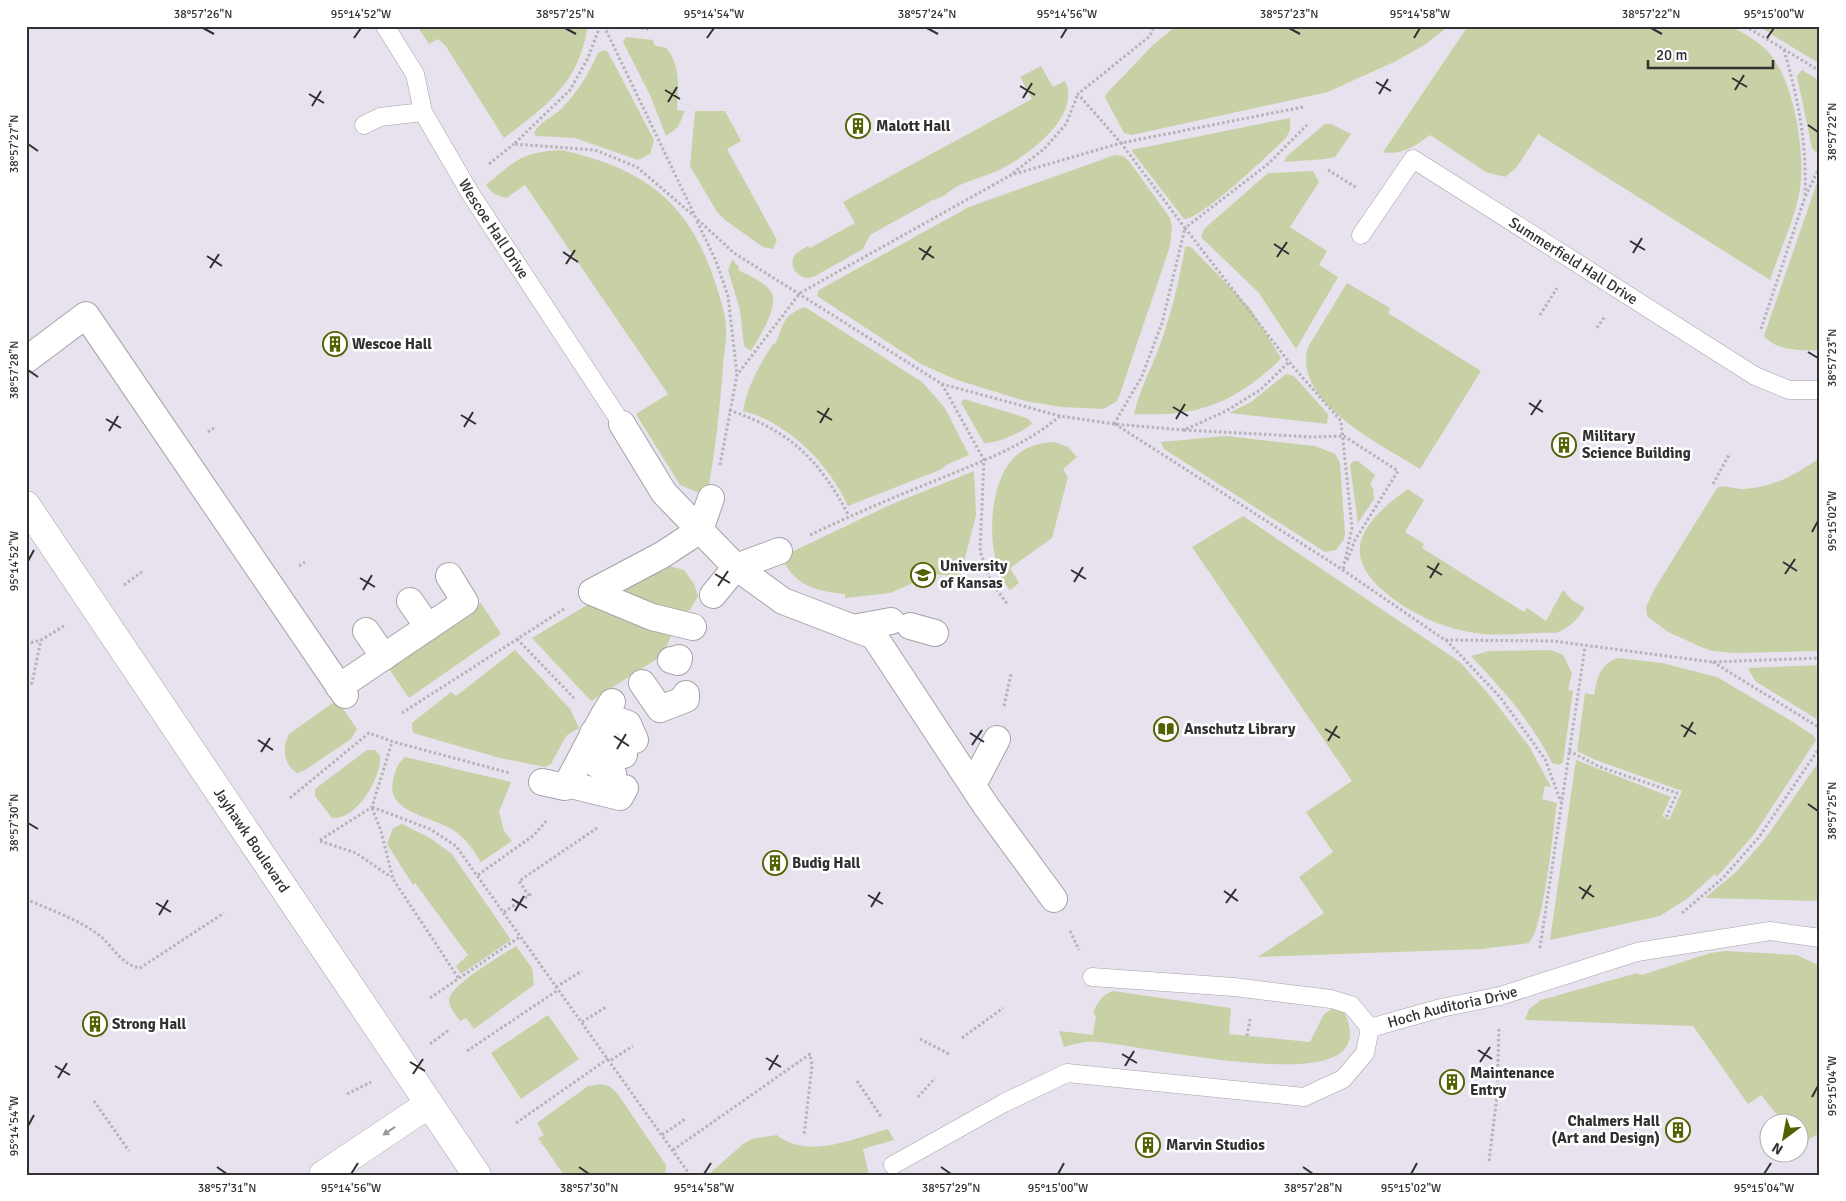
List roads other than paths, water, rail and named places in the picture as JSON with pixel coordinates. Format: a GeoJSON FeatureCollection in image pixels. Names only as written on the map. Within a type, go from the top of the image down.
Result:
{"type":"FeatureCollection","features":[{"type":"Feature","properties":{"kind":"street"},"geometry":{"type":"LineString","coordinates":[[26,360],[86,315],[185,448],[246,537],[276,582],[342,691],[384,657],[465,602],[449,576]]}},
{"type":"Feature","properties":{"kind":"street"},"geometry":{"type":"LineString","coordinates":[[622,424],[664,493],[736,567],[783,601],[874,636],[973,785],[1054,899]]}},
{"type":"Feature","properties":{"kind":"street"},"geometry":{"type":"LineString","coordinates":[[688,655],[652,617],[592,592],[662,555],[700,530],[711,498]]}},
{"type":"Feature","properties":{"kind":"street","name":"Jayhawk Boulevard"},"geometry":{"type":"LineString","coordinates":[[26,505],[477,1175]]}},
{"type":"Feature","properties":{"kind":"street"},"geometry":{"type":"LineString","coordinates":[[642,683],[660,709],[736,567],[779,551]]}},
{"type":"Feature","properties":{"kind":"street"},"geometry":{"type":"LineString","coordinates":[[410,601],[428,627]]}},
{"type":"Feature","properties":{"kind":"street"},"geometry":{"type":"LineString","coordinates":[[853,628],[900,623],[935,633]]}},
{"type":"Feature","properties":{"kind":"street"},"geometry":{"type":"LineString","coordinates":[[366,631],[384,657]]}},
{"type":"Feature","properties":{"kind":"street"},"geometry":{"type":"LineString","coordinates":[[596,723],[628,724],[623,778]]}},
{"type":"Feature","properties":{"kind":"street"},"geometry":{"type":"LineString","coordinates":[[596,723],[623,778]]}},
{"type":"Feature","properties":{"kind":"street"},"geometry":{"type":"LineString","coordinates":[[596,723],[558,788],[623,778]]}},
{"type":"Feature","properties":{"kind":"street"},"geometry":{"type":"LineString","coordinates":[[973,785],[997,739]]}},
{"type":"Feature","properties":{"kind":"street"},"geometry":{"type":"LineString","coordinates":[[323,1175],[429,1104]]}},
{"type":"Feature","properties":{"kind":"lane","name":"Wescoe Hall Drive"},"geometry":{"type":"LineString","coordinates":[[385,26],[415,74],[423,112],[470,193],[622,424]]}},
{"type":"Feature","properties":{"kind":"lane"},"geometry":{"type":"LineString","coordinates":[[364,125],[380,117],[423,112]]}},
{"type":"Feature","properties":{"kind":"lane","name":"Summerfield Hall Drive"},"geometry":{"type":"LineString","coordinates":[[1361,235],[1413,159],[1755,376],[1789,390],[1820,390]]}},
{"type":"Feature","properties":{"kind":"lane","name":"Hoch Auditoria Drive"},"geometry":{"type":"LineString","coordinates":[[1092,977],[1234,987],[1331,999],[1351,1005],[1370,1028],[1441,1008],[1500,996],[1637,952],[1770,931],[1820,938]]}},
{"type":"Feature","properties":{"kind":"lane"},"geometry":{"type":"LineString","coordinates":[[893,1165],[1004,1103],[1067,1073],[1304,1097],[1343,1079],[1365,1053],[1370,1028]]}},
{"type":"Feature","properties":{"kind":"place","name":"Malott Hall"},"geometry":{"type":"Point","coordinates":[858,126]}},
{"type":"Feature","properties":{"kind":"place","name":"Wescoe Hall"},"geometry":{"type":"Point","coordinates":[335,344]}},
{"type":"Feature","properties":{"kind":"place","name":"Military Science Building"},"geometry":{"type":"Point","coordinates":[1564,445]}},
{"type":"Feature","properties":{"kind":"place","name":"University of Kansas"},"geometry":{"type":"Point","coordinates":[923,575]}},
{"type":"Feature","properties":{"kind":"place","name":"Anschutz Library"},"geometry":{"type":"Point","coordinates":[1166,729]}},
{"type":"Feature","properties":{"kind":"place","name":"Budig Hall"},"geometry":{"type":"Point","coordinates":[775,863]}},
{"type":"Feature","properties":{"kind":"place","name":"Strong Hall"},"geometry":{"type":"Point","coordinates":[95,1024]}},
{"type":"Feature","properties":{"kind":"place","name":"Maintenance Entry"},"geometry":{"type":"Point","coordinates":[1452,1082]}},
{"type":"Feature","properties":{"kind":"place","name":"Chalmers Hall (Art and Design)"},"geometry":{"type":"Point","coordinates":[1678,1130]}},
{"type":"Feature","properties":{"kind":"place","name":"Marvin Studios"},"geometry":{"type":"Point","coordinates":[1148,1145]}}]}
